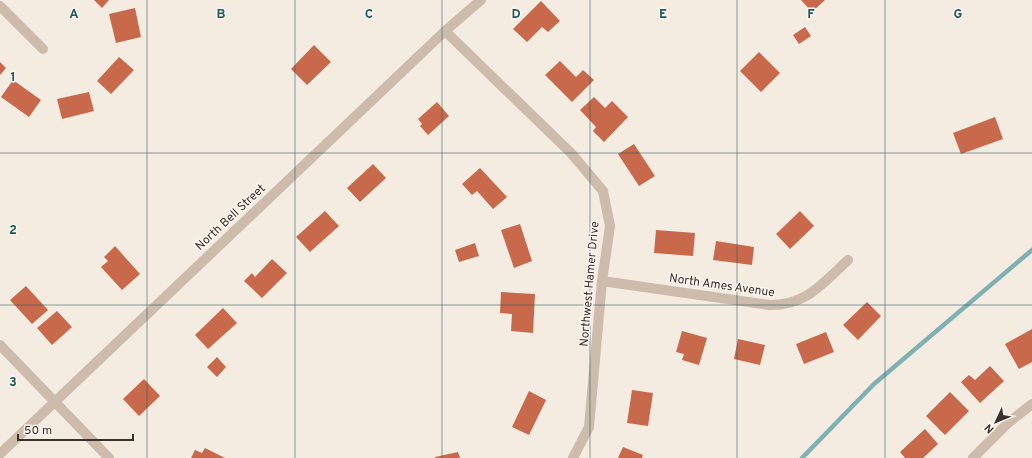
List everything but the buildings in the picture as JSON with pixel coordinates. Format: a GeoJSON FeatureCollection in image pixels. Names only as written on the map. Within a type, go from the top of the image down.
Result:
{"type":"FeatureCollection","features":[{"type":"Feature","properties":{"kind":"street","name":"North Bell Street"},"geometry":{"type":"LineString","coordinates":[[0,454],[446,31],[481,0]]}},
{"type":"Feature","properties":{"kind":"street"},"geometry":{"type":"LineString","coordinates":[[0,6],[43,49]]}},
{"type":"Feature","properties":{"kind":"street","name":"Northwest Hamer Drive"},"geometry":{"type":"LineString","coordinates":[[446,31],[571,153],[603,191],[610,226],[602,281],[589,427],[573,458]]}},
{"type":"Feature","properties":{"kind":"street","name":"North Ames Avenue"},"geometry":{"type":"LineString","coordinates":[[602,281],[769,305],[780,305],[791,304],[801,300],[810,294],[848,260]]}},
{"type":"Feature","properties":{"kind":"street"},"geometry":{"type":"LineString","coordinates":[[0,345],[109,458]]}},
{"type":"Feature","properties":{"kind":"street"},"geometry":{"type":"LineString","coordinates":[[973,458],[1008,424],[1032,404]]}},
{"type":"Feature","properties":{"kind":"waterway"},"geometry":{"type":"LineString","coordinates":[[802,458],[874,384],[1032,250]]}}]}
